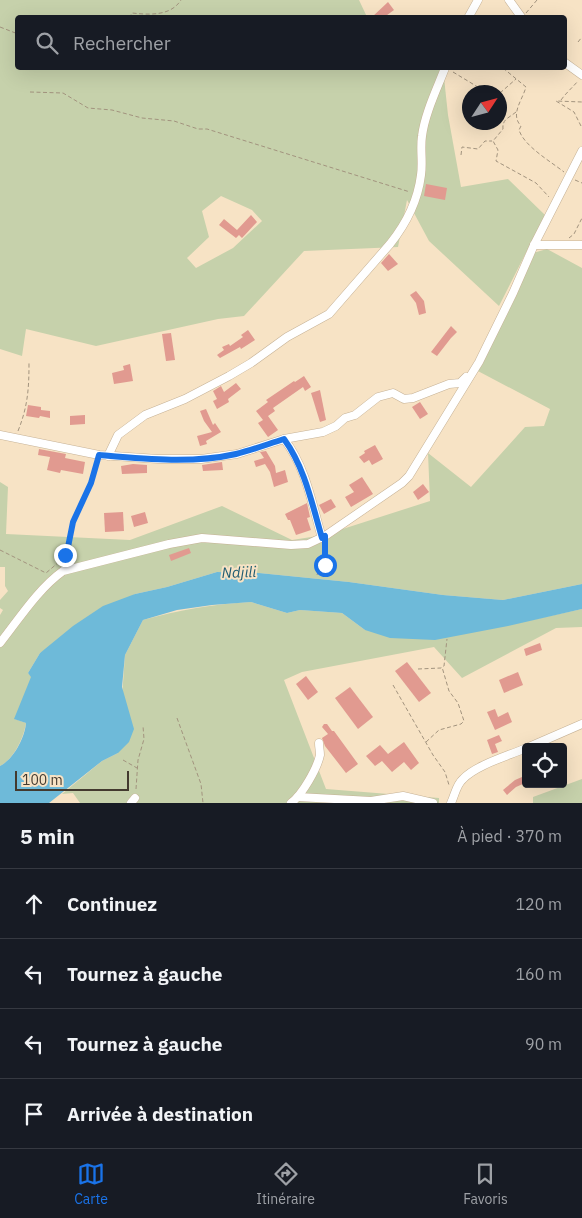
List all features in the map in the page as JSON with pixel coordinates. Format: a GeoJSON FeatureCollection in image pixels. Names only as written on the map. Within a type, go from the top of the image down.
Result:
{"type":"FeatureCollection","features":[{"type":"Feature","properties":{"kind":"street"},"geometry":{"type":"LineString","coordinates":[[470,15],[478,0]]}},
{"type":"Feature","properties":{"kind":"street"},"geometry":{"type":"LineString","coordinates":[[509,0],[520,15]]}},
{"type":"Feature","properties":{"kind":"street"},"geometry":{"type":"LineString","coordinates":[[567,65],[581,77]]}},
{"type":"Feature","properties":{"kind":"street"},"geometry":{"type":"LineString","coordinates":[[108,456],[118,435],[145,416],[185,399],[229,376],[287,337],[329,314],[400,232],[418,194],[421,174],[422,136],[427,115],[444,70]]}},
{"type":"Feature","properties":{"kind":"street"},"geometry":{"type":"LineString","coordinates":[[0,643],[33,601],[55,576],[63,570],[169,544],[202,538],[298,545],[308,544],[323,537],[394,490],[409,476],[478,362],[582,151]]}},
{"type":"Feature","properties":{"kind":"street"},"geometry":{"type":"LineString","coordinates":[[534,245],[582,245]]}},
{"type":"Feature","properties":{"kind":"street"},"geometry":{"type":"LineString","coordinates":[[0,434],[108,456],[201,459],[237,454],[284,439],[323,432],[336,426],[345,418],[355,415],[378,397],[393,393],[404,399],[413,398],[450,384],[460,383],[470,374],[478,362]]}},
{"type":"Feature","properties":{"kind":"street"},"geometry":{"type":"LineString","coordinates":[[284,439],[300,465],[323,537]]}},
{"type":"Feature","properties":{"kind":"street"},"geometry":{"type":"LineString","coordinates":[[537,743],[582,724]]}},
{"type":"Feature","properties":{"kind":"street"},"geometry":{"type":"LineString","coordinates":[[291,803],[298,797],[316,766],[320,754],[319,743]]}},
{"type":"Feature","properties":{"kind":"street"},"geometry":{"type":"LineString","coordinates":[[451,803],[463,778],[522,749]]}},
{"type":"Feature","properties":{"kind":"street"},"geometry":{"type":"LineString","coordinates":[[298,797],[371,802],[403,796],[433,803]]}},
{"type":"Feature","properties":{"kind":"path"},"geometry":{"type":"LineString","coordinates":[[130,15],[132,12],[152,15],[171,10],[181,0]]}},
{"type":"Feature","properties":{"kind":"path"},"geometry":{"type":"LineString","coordinates":[[524,15],[537,0]]}},
{"type":"Feature","properties":{"kind":"path"},"geometry":{"type":"LineString","coordinates":[[0,27],[15,33]]}},
{"type":"Feature","properties":{"kind":"path"},"geometry":{"type":"LineString","coordinates":[[578,42],[582,37]]}},
{"type":"Feature","properties":{"kind":"path"},"geometry":{"type":"LineString","coordinates":[[505,70],[526,87],[516,112],[517,122],[521,126],[520,134],[528,144],[569,176]]}},
{"type":"Feature","properties":{"kind":"path"},"geometry":{"type":"LineString","coordinates":[[454,72],[475,85]]}},
{"type":"Feature","properties":{"kind":"path"},"geometry":{"type":"LineString","coordinates":[[581,77],[560,101],[556,101],[574,112],[581,126]]}},
{"type":"Feature","properties":{"kind":"path"},"geometry":{"type":"LineString","coordinates":[[507,87],[516,79]]}},
{"type":"Feature","properties":{"kind":"path"},"geometry":{"type":"LineString","coordinates":[[30,92],[63,93],[88,108],[112,110],[142,118],[174,121],[198,129],[207,129],[418,194]]}},
{"type":"Feature","properties":{"kind":"path"},"geometry":{"type":"LineString","coordinates":[[560,101],[582,102]]}},
{"type":"Feature","properties":{"kind":"path"},"geometry":{"type":"LineString","coordinates":[[493,141],[503,129],[502,124],[504,120],[516,112]]}},
{"type":"Feature","properties":{"kind":"path"},"geometry":{"type":"LineString","coordinates":[[461,155],[462,147],[478,149],[485,141],[493,141]]}},
{"type":"Feature","properties":{"kind":"path"},"geometry":{"type":"LineString","coordinates":[[493,141],[498,150],[496,162],[536,183],[547,196],[557,200]]}},
{"type":"Feature","properties":{"kind":"path"},"geometry":{"type":"LineString","coordinates":[[568,238],[574,234],[582,218]]}},
{"type":"Feature","properties":{"kind":"path"},"geometry":{"type":"LineString","coordinates":[[15,438],[25,413],[29,392],[29,362]]}},
{"type":"Feature","properties":{"kind":"path"},"geometry":{"type":"LineString","coordinates":[[0,550],[46,573],[53,567],[65,555],[73,522],[91,483],[99,455]]}},
{"type":"Feature","properties":{"kind":"path"},"geometry":{"type":"LineString","coordinates":[[317,574],[318,569],[325,565],[323,537]]}},
{"type":"Feature","properties":{"kind":"path"},"geometry":{"type":"LineString","coordinates":[[426,742],[440,730],[464,722],[458,703],[449,691],[442,667],[444,666],[447,639]]}},
{"type":"Feature","properties":{"kind":"path"},"geometry":{"type":"LineString","coordinates":[[418,669],[442,667]]}},
{"type":"Feature","properties":{"kind":"path"},"geometry":{"type":"LineString","coordinates":[[393,684],[445,772],[451,789]]}},
{"type":"Feature","properties":{"kind":"path"},"geometry":{"type":"LineString","coordinates":[[177,718],[201,784],[203,803]]}},
{"type":"Feature","properties":{"kind":"path"},"geometry":{"type":"LineString","coordinates":[[133,800],[139,751],[144,739],[143,726]]}},
{"type":"Feature","properties":{"kind":"path"},"geometry":{"type":"LineString","coordinates":[[123,760],[138,768]]}},
{"type":"Feature","properties":{"kind":"green space"},"geometry":{"type":"Polygon","coordinates":[[[0,0],[359,0],[366,15],[15,15],[15,70],[443,70],[448,115],[461,187],[508,179],[545,215],[499,306],[429,241],[407,200],[398,247],[304,251],[244,316],[218,319],[96,346],[26,329],[22,356],[0,349],[0,0]],[[221,196],[202,211],[209,237],[187,258],[196,268],[233,248],[262,221],[252,210],[221,196]]]}},
{"type":"Feature","properties":{"kind":"green space"},"geometry":{"type":"Polygon","coordinates":[[[547,249],[582,268],[582,584],[503,600],[443,595],[349,582],[259,573],[217,572],[167,587],[135,594],[40,653],[28,673],[32,677],[15,719],[26,723],[23,735],[14,753],[0,766],[0,615],[3,610],[0,608],[0,600],[8,591],[5,586],[5,567],[0,567],[0,482],[8,487],[6,534],[130,540],[222,506],[292,540],[324,535],[430,501],[428,453],[471,487],[525,427],[544,426],[550,409],[476,370],[533,253],[547,249]]]}},
{"type":"Feature","properties":{"kind":"green space"},"geometry":{"type":"Polygon","coordinates":[[[251,602],[287,613],[300,610],[342,613],[365,630],[494,628],[582,609],[582,627],[556,628],[462,678],[434,647],[302,672],[284,680],[326,789],[439,798],[439,803],[80,803],[73,793],[62,794],[102,761],[118,753],[125,655],[143,620],[196,608],[251,602]]]}},
{"type":"Feature","properties":{"kind":"green space"},"geometry":{"type":"Polygon","coordinates":[[[582,779],[582,803],[533,803],[533,797],[558,788],[567,788],[567,785],[582,779]]]}},
{"type":"Feature","properties":{"kind":"water"},"geometry":{"type":"Polygon","coordinates":[[[217,572],[259,573],[349,582],[443,595],[503,600],[582,584],[582,609],[435,640],[390,638],[365,630],[342,613],[300,610],[287,613],[251,602],[177,610],[143,620],[125,655],[122,687],[134,729],[129,742],[118,753],[102,761],[49,803],[0,803],[0,766],[14,753],[23,735],[26,723],[14,719],[31,677],[28,673],[40,653],[73,626],[103,606],[135,594],[167,587],[217,572]]]}},
{"type":"Feature","properties":{"kind":"building"},"geometry":{"type":"Polygon","coordinates":[[[388,2],[394,10],[387,15],[374,15],[388,2]]]}},
{"type":"Feature","properties":{"kind":"building"},"geometry":{"type":"Polygon","coordinates":[[[426,184],[447,188],[445,200],[424,196],[426,184]]]}},
{"type":"Feature","properties":{"kind":"building"},"geometry":{"type":"Polygon","coordinates":[[[251,215],[257,222],[242,238],[239,235],[236,238],[219,225],[224,219],[237,230],[251,215]]]}},
{"type":"Feature","properties":{"kind":"building"},"geometry":{"type":"Polygon","coordinates":[[[389,254],[398,264],[388,271],[381,263],[389,254]]]}},
{"type":"Feature","properties":{"kind":"building"},"geometry":{"type":"Polygon","coordinates":[[[416,291],[424,301],[426,313],[419,315],[416,303],[410,295],[416,291]]]}},
{"type":"Feature","properties":{"kind":"building"},"geometry":{"type":"Polygon","coordinates":[[[451,326],[457,332],[437,356],[431,352],[451,326]]]}},
{"type":"Feature","properties":{"kind":"building"},"geometry":{"type":"Polygon","coordinates":[[[248,330],[255,340],[241,349],[240,347],[220,358],[217,355],[224,350],[222,347],[229,344],[230,346],[243,337],[241,335],[248,330]]]}},
{"type":"Feature","properties":{"kind":"building"},"geometry":{"type":"Polygon","coordinates":[[[171,333],[175,360],[166,361],[162,334],[171,333]]]}},
{"type":"Feature","properties":{"kind":"building"},"geometry":{"type":"Polygon","coordinates":[[[130,364],[133,381],[114,384],[112,373],[124,370],[123,366],[130,364]]]}},
{"type":"Feature","properties":{"kind":"building"},"geometry":{"type":"Polygon","coordinates":[[[304,376],[311,387],[305,391],[303,387],[273,408],[275,411],[268,416],[278,430],[268,437],[258,423],[263,420],[256,411],[268,402],[266,400],[304,376]]]}},
{"type":"Feature","properties":{"kind":"building"},"geometry":{"type":"Polygon","coordinates":[[[236,383],[241,389],[228,399],[229,402],[217,409],[213,401],[217,399],[213,391],[221,386],[224,392],[236,383]]]}},
{"type":"Feature","properties":{"kind":"building"},"geometry":{"type":"Polygon","coordinates":[[[320,390],[326,420],[320,422],[311,393],[320,390]]]}},
{"type":"Feature","properties":{"kind":"building"},"geometry":{"type":"Polygon","coordinates":[[[420,402],[428,414],[420,419],[412,407],[420,402]]]}},
{"type":"Feature","properties":{"kind":"building"},"geometry":{"type":"Polygon","coordinates":[[[28,405],[50,411],[50,418],[26,416],[28,405]]]}},
{"type":"Feature","properties":{"kind":"building"},"geometry":{"type":"Polygon","coordinates":[[[206,409],[213,425],[215,423],[221,432],[206,441],[207,444],[200,446],[197,436],[212,432],[200,411],[206,409]]]}},
{"type":"Feature","properties":{"kind":"building"},"geometry":{"type":"Polygon","coordinates":[[[85,415],[85,424],[70,425],[70,416],[85,415]]]}},
{"type":"Feature","properties":{"kind":"building"},"geometry":{"type":"Polygon","coordinates":[[[375,445],[383,459],[372,465],[369,460],[364,463],[359,457],[365,453],[364,451],[375,445]]]}},
{"type":"Feature","properties":{"kind":"building"},"geometry":{"type":"Polygon","coordinates":[[[39,449],[66,454],[65,458],[85,462],[83,474],[61,470],[60,473],[47,470],[50,457],[38,455],[39,449]]]}},
{"type":"Feature","properties":{"kind":"building"},"geometry":{"type":"Polygon","coordinates":[[[266,451],[275,466],[276,473],[285,470],[288,482],[274,487],[270,472],[265,464],[256,467],[254,461],[264,458],[260,452],[266,451]]]}},
{"type":"Feature","properties":{"kind":"building"},"geometry":{"type":"Polygon","coordinates":[[[222,462],[223,470],[203,471],[202,465],[222,462]]]}},
{"type":"Feature","properties":{"kind":"building"},"geometry":{"type":"Polygon","coordinates":[[[133,464],[147,465],[147,473],[122,474],[121,466],[133,464]]]}},
{"type":"Feature","properties":{"kind":"building"},"geometry":{"type":"Polygon","coordinates":[[[362,477],[373,494],[351,507],[345,497],[354,492],[349,485],[362,477]]]}},
{"type":"Feature","properties":{"kind":"building"},"geometry":{"type":"Polygon","coordinates":[[[423,484],[429,492],[418,500],[413,492],[423,484]]]}},
{"type":"Feature","properties":{"kind":"building"},"geometry":{"type":"Polygon","coordinates":[[[331,499],[336,507],[324,514],[319,505],[331,499]]]}},
{"type":"Feature","properties":{"kind":"building"},"geometry":{"type":"Polygon","coordinates":[[[307,503],[310,517],[307,518],[311,530],[296,535],[290,520],[288,520],[285,514],[307,503]]]}},
{"type":"Feature","properties":{"kind":"building"},"geometry":{"type":"Polygon","coordinates":[[[123,512],[124,531],[105,532],[104,513],[123,512]]]}},
{"type":"Feature","properties":{"kind":"building"},"geometry":{"type":"Polygon","coordinates":[[[145,512],[148,523],[134,527],[131,516],[145,512]]]}},
{"type":"Feature","properties":{"kind":"building"},"geometry":{"type":"Polygon","coordinates":[[[189,548],[191,553],[171,561],[169,555],[189,548]]]}},
{"type":"Feature","properties":{"kind":"building"},"geometry":{"type":"Polygon","coordinates":[[[540,643],[542,650],[526,656],[524,649],[540,643]]]}},
{"type":"Feature","properties":{"kind":"building"},"geometry":{"type":"Polygon","coordinates":[[[407,662],[431,693],[419,702],[395,671],[407,662]]]}},
{"type":"Feature","properties":{"kind":"building"},"geometry":{"type":"Polygon","coordinates":[[[518,672],[523,685],[504,693],[499,680],[518,672]]]}},
{"type":"Feature","properties":{"kind":"building"},"geometry":{"type":"Polygon","coordinates":[[[306,676],[318,692],[308,700],[296,684],[306,676]]]}},
{"type":"Feature","properties":{"kind":"building"},"geometry":{"type":"Polygon","coordinates":[[[350,687],[373,717],[358,729],[335,698],[350,687]]]}},
{"type":"Feature","properties":{"kind":"building"},"geometry":{"type":"Polygon","coordinates":[[[495,709],[498,717],[508,712],[512,722],[495,730],[487,712],[495,709]]]}},
{"type":"Feature","properties":{"kind":"building"},"geometry":{"type":"Polygon","coordinates":[[[324,724],[327,724],[334,731],[358,764],[346,773],[325,746],[322,738],[328,734],[322,727],[324,724]]]}},
{"type":"Feature","properties":{"kind":"building"},"geometry":{"type":"Polygon","coordinates":[[[499,735],[502,741],[495,744],[498,752],[492,754],[487,740],[499,735]]]}},
{"type":"Feature","properties":{"kind":"building"},"geometry":{"type":"Polygon","coordinates":[[[404,742],[419,763],[411,770],[404,762],[392,772],[382,761],[375,766],[366,756],[380,745],[388,754],[404,742]]]}},
{"type":"Feature","properties":{"kind":"building"},"geometry":{"type":"Polygon","coordinates":[[[522,777],[522,784],[507,795],[503,790],[522,777]]]}},
{"type":"Feature","properties":{"kind":"route"},"geometry":{"type":"LineString","coordinates":[[65,555],[73,522],[91,483],[99,455],[158,459],[201,459],[237,454],[284,439],[300,465],[322,538],[325,536],[325,565]]}},
{"type":"Feature","properties":{"kind":"water label","name":"Ndjili"},"geometry":{"type":"Point","coordinates":[239,572]}}]}
